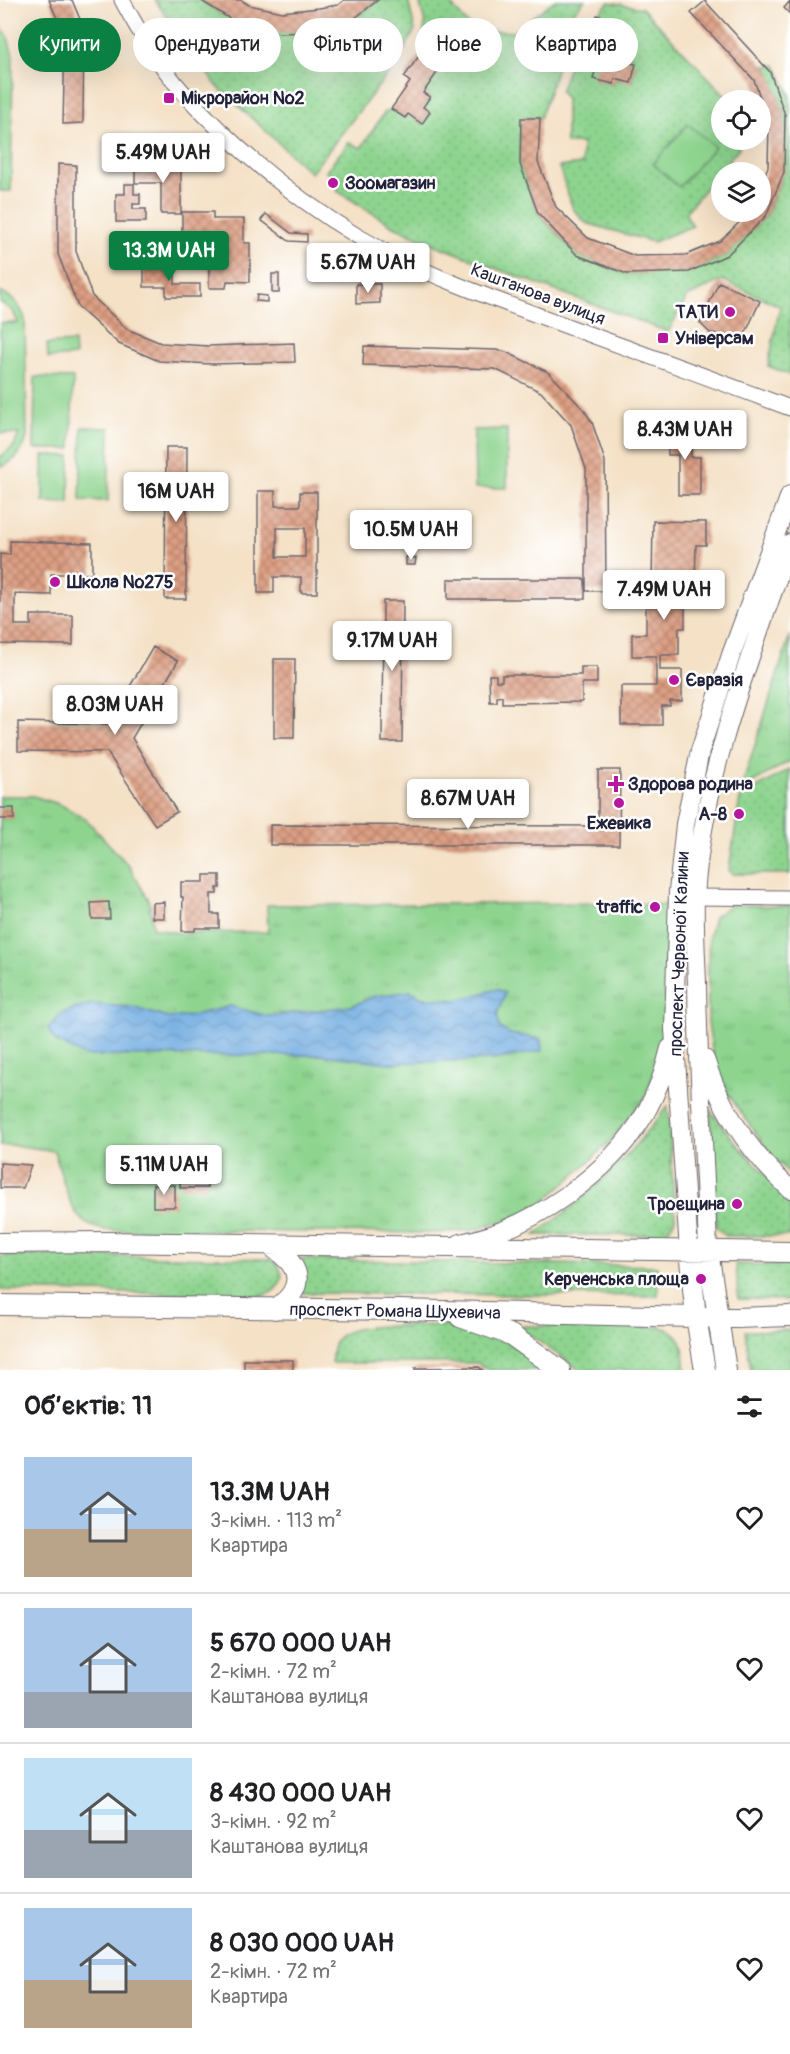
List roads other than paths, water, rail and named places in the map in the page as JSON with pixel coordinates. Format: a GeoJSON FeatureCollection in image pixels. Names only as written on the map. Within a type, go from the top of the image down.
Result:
{"type":"FeatureCollection","features":[{"type":"Feature","properties":{"kind":"main road","name":"проспект Червоної Калини"},"geometry":{"type":"LineString","coordinates":[[698,1251],[674,1029],[680,870],[685,824],[698,761],[745,615],[790,495]]}},
{"type":"Feature","properties":{"kind":"main road","name":"проспект Червоної Калини"},"geometry":{"type":"LineString","coordinates":[[698,1251],[698,1034],[695,897],[706,818],[721,749],[749,659],[790,543]]}},
{"type":"Feature","properties":{"kind":"main road"},"geometry":{"type":"LineString","coordinates":[[437,1248],[478,1240],[528,1220],[594,1174],[629,1135],[645,1113],[657,1090],[665,1067],[674,1029]]}},
{"type":"Feature","properties":{"kind":"main road"},"geometry":{"type":"LineString","coordinates":[[698,1034],[709,1071],[729,1116],[757,1155],[790,1189]]}},
{"type":"Feature","properties":{"kind":"main road"},"geometry":{"type":"LineString","coordinates":[[0,1243],[102,1242],[790,1252]]}},
{"type":"Feature","properties":{"kind":"main road"},"geometry":{"type":"LineString","coordinates":[[270,1245],[292,1265],[297,1282],[291,1297],[275,1309]]}},
{"type":"Feature","properties":{"kind":"main road"},"geometry":{"type":"LineString","coordinates":[[698,1251],[696,1317],[705,1370]]}},
{"type":"Feature","properties":{"kind":"main road"},"geometry":{"type":"LineString","coordinates":[[698,1251],[717,1317],[726,1370]]}},
{"type":"Feature","properties":{"kind":"main road","name":"проспект Романа Шухевича"},"geometry":{"type":"LineString","coordinates":[[0,1305],[696,1317],[790,1316]]}},
{"type":"Feature","properties":{"kind":"main road"},"geometry":{"type":"LineString","coordinates":[[440,1311],[511,1335],[560,1370]]}},
{"type":"Feature","properties":{"kind":"street","name":"Каштанова вулиця"},"geometry":{"type":"LineString","coordinates":[[122,0],[155,56],[181,90],[222,132],[299,198],[347,229],[384,251],[456,284],[790,408]]}},
{"type":"Feature","properties":{"kind":"street"},"geometry":{"type":"LineString","coordinates":[[695,897],[790,898]]}},
{"type":"Feature","properties":{"kind":"street"},"geometry":{"type":"LineString","coordinates":[[0,1315],[35,1305]]}},
{"type":"Feature","properties":{"kind":"water"},"geometry":{"type":"Polygon","coordinates":[[[497,989],[505,993],[498,1012],[500,1028],[510,1034],[541,1039],[542,1051],[493,1060],[389,1063],[323,1055],[84,1056],[55,1041],[48,1028],[64,1012],[91,1004],[132,1007],[168,1018],[191,1016],[230,1006],[268,1016],[351,1006],[375,996],[411,991],[425,998],[457,1000],[497,989]]]}},
{"type":"Feature","properties":{"kind":"place","name":"Мікрорайон №2"},"geometry":{"type":"Point","coordinates":[169,98]}},
{"type":"Feature","properties":{"kind":"place","name":"Зоомагазин"},"geometry":{"type":"Point","coordinates":[333,183]}},
{"type":"Feature","properties":{"kind":"place","name":"ТАТИ"},"geometry":{"type":"Point","coordinates":[730,312]}},
{"type":"Feature","properties":{"kind":"place","name":"Універсам"},"geometry":{"type":"Point","coordinates":[663,338]}},
{"type":"Feature","properties":{"kind":"place","name":"Школа №275"},"geometry":{"type":"Point","coordinates":[55,582]}},
{"type":"Feature","properties":{"kind":"place","name":"Євразія"},"geometry":{"type":"Point","coordinates":[674,680]}},
{"type":"Feature","properties":{"kind":"place","name":"Здорова родина"},"geometry":{"type":"Point","coordinates":[616,784]}},
{"type":"Feature","properties":{"kind":"place","name":"Ежевика"},"geometry":{"type":"Point","coordinates":[619,803]}},
{"type":"Feature","properties":{"kind":"place","name":"А-8"},"geometry":{"type":"Point","coordinates":[739,814]}},
{"type":"Feature","properties":{"kind":"place","name":"traffic"},"geometry":{"type":"Point","coordinates":[655,907]}},
{"type":"Feature","properties":{"kind":"place","name":"Троєщина"},"geometry":{"type":"Point","coordinates":[737,1204]}},
{"type":"Feature","properties":{"kind":"place","name":"Керченська площа"},"geometry":{"type":"Point","coordinates":[701,1279]}}]}
